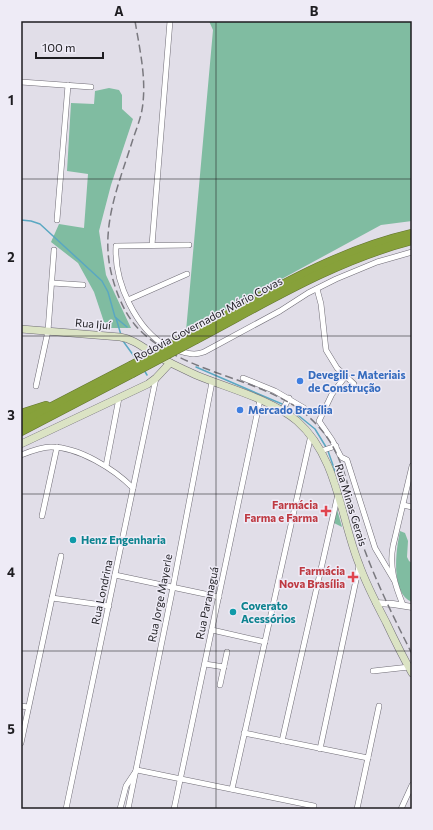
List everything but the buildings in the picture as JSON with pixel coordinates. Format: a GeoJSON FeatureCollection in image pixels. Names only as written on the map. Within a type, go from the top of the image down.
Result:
{"type":"FeatureCollection","features":[{"type":"Feature","properties":{"kind":"highway","name":"Rodovia Governador Mário Covas"},"geometry":{"type":"LineString","coordinates":[[194,337],[329,262],[382,241],[412,234]]}},
{"type":"Feature","properties":{"kind":"highway","name":"Rodovia Governador Mário Covas"},"geometry":{"type":"LineString","coordinates":[[21,431],[131,370],[326,270],[375,251],[412,240]]}},
{"type":"Feature","properties":{"kind":"highway","name":"Rodovia Governador Mário Covas"},"geometry":{"type":"LineString","coordinates":[[21,423],[68,399],[131,370]]}},
{"type":"Feature","properties":{"kind":"highway"},"geometry":{"type":"LineString","coordinates":[[21,414],[68,399]]}},
{"type":"Feature","properties":{"kind":"main road","name":"Rua Ijuí"},"geometry":{"type":"LineString","coordinates":[[21,329],[125,338],[135,342],[158,356]]}},
{"type":"Feature","properties":{"kind":"main road","name":"Rua Minas Gerais"},"geometry":{"type":"LineString","coordinates":[[158,356],[212,382],[260,400],[282,411],[298,422],[311,435],[321,451],[331,473],[359,566],[410,670]]}},
{"type":"Feature","properties":{"kind":"main road"},"geometry":{"type":"LineString","coordinates":[[21,444],[148,384],[170,363]]}},
{"type":"Feature","properties":{"kind":"street"},"geometry":{"type":"LineString","coordinates":[[152,245],[170,21]]}},
{"type":"Feature","properties":{"kind":"street"},"geometry":{"type":"LineString","coordinates":[[21,82],[91,87]]}},
{"type":"Feature","properties":{"kind":"street"},"geometry":{"type":"LineString","coordinates":[[57,220],[68,85]]}},
{"type":"Feature","properties":{"kind":"street"},"geometry":{"type":"LineString","coordinates":[[189,245],[116,246],[116,255],[118,275],[128,300],[144,326],[157,340],[169,347],[184,353],[195,354],[204,352],[317,289],[357,270],[412,252]]}},
{"type":"Feature","properties":{"kind":"street"},"geometry":{"type":"LineString","coordinates":[[36,386],[48,331],[54,250]]}},
{"type":"Feature","properties":{"kind":"street"},"geometry":{"type":"LineString","coordinates":[[128,300],[187,274]]}},
{"type":"Feature","properties":{"kind":"street"},"geometry":{"type":"LineString","coordinates":[[52,282],[83,285]]}},
{"type":"Feature","properties":{"kind":"street"},"geometry":{"type":"LineString","coordinates":[[317,289],[326,350],[334,364],[345,377],[354,384]]}},
{"type":"Feature","properties":{"kind":"street"},"geometry":{"type":"LineString","coordinates":[[345,377],[332,394],[319,421],[336,446],[341,457],[347,460],[375,548],[394,580]]}},
{"type":"Feature","properties":{"kind":"street","name":"Rua Londrina"},"geometry":{"type":"LineString","coordinates":[[66,809],[156,378]]}},
{"type":"Feature","properties":{"kind":"street"},"geometry":{"type":"LineString","coordinates":[[243,378],[289,398],[304,408]]}},
{"type":"Feature","properties":{"kind":"street","name":"Rua Jorge Mayerle"},"geometry":{"type":"LineString","coordinates":[[128,809],[173,587],[212,382]]}},
{"type":"Feature","properties":{"kind":"street"},"geometry":{"type":"LineString","coordinates":[[106,466],[120,398]]}},
{"type":"Feature","properties":{"kind":"street"},"geometry":{"type":"LineString","coordinates":[[282,411],[289,398]]}},
{"type":"Feature","properties":{"kind":"street","name":"Rua Paranaguá"},"geometry":{"type":"LineString","coordinates":[[174,809],[260,400]]}},
{"type":"Feature","properties":{"kind":"street"},"geometry":{"type":"LineString","coordinates":[[232,789],[311,435]]}},
{"type":"Feature","properties":{"kind":"street"},"geometry":{"type":"LineString","coordinates":[[321,451],[336,446]]}},
{"type":"Feature","properties":{"kind":"street"},"geometry":{"type":"LineString","coordinates":[[21,454],[42,448],[70,450],[106,466],[123,478],[133,488]]}},
{"type":"Feature","properties":{"kind":"street"},"geometry":{"type":"LineString","coordinates":[[42,516],[57,448]]}},
{"type":"Feature","properties":{"kind":"street"},"geometry":{"type":"LineString","coordinates":[[403,605],[394,580],[391,563],[412,466]]}},
{"type":"Feature","properties":{"kind":"street"},"geometry":{"type":"LineString","coordinates":[[282,741],[338,494]]}},
{"type":"Feature","properties":{"kind":"street"},"geometry":{"type":"LineString","coordinates":[[403,505],[412,507]]}},
{"type":"Feature","properties":{"kind":"street"},"geometry":{"type":"LineString","coordinates":[[379,556],[387,556],[392,554]]}},
{"type":"Feature","properties":{"kind":"street"},"geometry":{"type":"LineString","coordinates":[[21,744],[61,556]]}},
{"type":"Feature","properties":{"kind":"street"},"geometry":{"type":"LineString","coordinates":[[320,749],[359,566]]}},
{"type":"Feature","properties":{"kind":"street"},"geometry":{"type":"LineString","coordinates":[[115,575],[219,597]]}},
{"type":"Feature","properties":{"kind":"street"},"geometry":{"type":"LineString","coordinates":[[52,598],[109,606]]}},
{"type":"Feature","properties":{"kind":"street"},"geometry":{"type":"LineString","coordinates":[[376,603],[412,607]]}},
{"type":"Feature","properties":{"kind":"street"},"geometry":{"type":"LineString","coordinates":[[212,630],[265,642]]}},
{"type":"Feature","properties":{"kind":"street"},"geometry":{"type":"LineString","coordinates":[[220,685],[227,652]]}},
{"type":"Feature","properties":{"kind":"street"},"geometry":{"type":"LineString","coordinates":[[205,664],[224,667]]}},
{"type":"Feature","properties":{"kind":"street"},"geometry":{"type":"LineString","coordinates":[[373,672],[410,670]]}},
{"type":"Feature","properties":{"kind":"street"},"geometry":{"type":"LineString","coordinates":[[21,706],[28,707]]}},
{"type":"Feature","properties":{"kind":"street"},"geometry":{"type":"LineString","coordinates":[[358,809],[379,706]]}},
{"type":"Feature","properties":{"kind":"street"},"geometry":{"type":"LineString","coordinates":[[244,733],[368,758]]}},
{"type":"Feature","properties":{"kind":"street"},"geometry":{"type":"LineString","coordinates":[[137,770],[314,806]]}},
{"type":"Feature","properties":{"kind":"street","name":"Rua Jorge Mayerle"},"geometry":{"type":"LineString","coordinates":[[120,809],[126,786],[137,770]]}},
{"type":"Feature","properties":{"kind":"street"},"geometry":{"type":"LineString","coordinates":[[401,809],[412,785]]}},
{"type":"Feature","properties":{"kind":"green space"},"geometry":{"type":"Polygon","coordinates":[[[209,21],[412,21],[412,221],[381,225],[186,331],[213,30],[209,21]]]}},
{"type":"Feature","properties":{"kind":"green space"},"geometry":{"type":"Polygon","coordinates":[[[109,88],[119,90],[122,95],[122,109],[133,119],[111,185],[99,231],[106,275],[131,328],[106,328],[94,292],[78,263],[51,242],[59,224],[84,228],[88,174],[67,171],[71,103],[94,104],[95,91],[109,88]]]}},
{"type":"Feature","properties":{"kind":"green space"},"geometry":{"type":"Polygon","coordinates":[[[337,509],[342,527],[334,523],[337,509]]]}},
{"type":"Feature","properties":{"kind":"green space"},"geometry":{"type":"Polygon","coordinates":[[[400,531],[405,533],[408,541],[407,557],[412,563],[412,602],[405,597],[400,590],[397,581],[396,559],[400,531]]]}},
{"type":"Feature","properties":{"kind":"waterway"},"geometry":{"type":"LineString","coordinates":[[21,220],[40,224],[102,281],[108,292],[115,317],[127,327]]}},
{"type":"Feature","properties":{"kind":"waterway"},"geometry":{"type":"LineString","coordinates":[[116,318],[121,335]]}},
{"type":"Feature","properties":{"kind":"waterway"},"geometry":{"type":"LineString","coordinates":[[123,341],[136,359]]}},
{"type":"Feature","properties":{"kind":"waterway"},"geometry":{"type":"LineString","coordinates":[[196,367],[282,404]]}},
{"type":"Feature","properties":{"kind":"waterway"},"geometry":{"type":"LineString","coordinates":[[144,370],[147,375]]}},
{"type":"Feature","properties":{"kind":"waterway"},"geometry":{"type":"LineString","coordinates":[[288,407],[315,429],[326,447]]}},
{"type":"Feature","properties":{"kind":"waterway"},"geometry":{"type":"LineString","coordinates":[[328,451],[335,471],[338,472]]}},
{"type":"Feature","properties":{"kind":"railway"},"geometry":{"type":"LineString","coordinates":[[135,21],[141,54],[144,88],[142,110],[112,206],[108,241],[112,276],[121,302],[135,325],[160,346],[189,362],[251,385],[295,406],[310,418],[328,438],[343,468],[360,535],[370,564],[412,654]]}},
{"type":"Feature","properties":{"kind":"place","name":"Devegili - Materiais de Construção"},"geometry":{"type":"Point","coordinates":[300,381]}},
{"type":"Feature","properties":{"kind":"place","name":"Mercado Brasília"},"geometry":{"type":"Point","coordinates":[240,410]}},
{"type":"Feature","properties":{"kind":"place","name":"Farmácia Farma e Farma"},"geometry":{"type":"Point","coordinates":[326,511]}},
{"type":"Feature","properties":{"kind":"place","name":"Henz Engenharia"},"geometry":{"type":"Point","coordinates":[73,540]}},
{"type":"Feature","properties":{"kind":"place","name":"Farmácia Nova Brasília"},"geometry":{"type":"Point","coordinates":[353,577]}},
{"type":"Feature","properties":{"kind":"place","name":"Coverato Acessórios"},"geometry":{"type":"Point","coordinates":[233,612]}}]}
